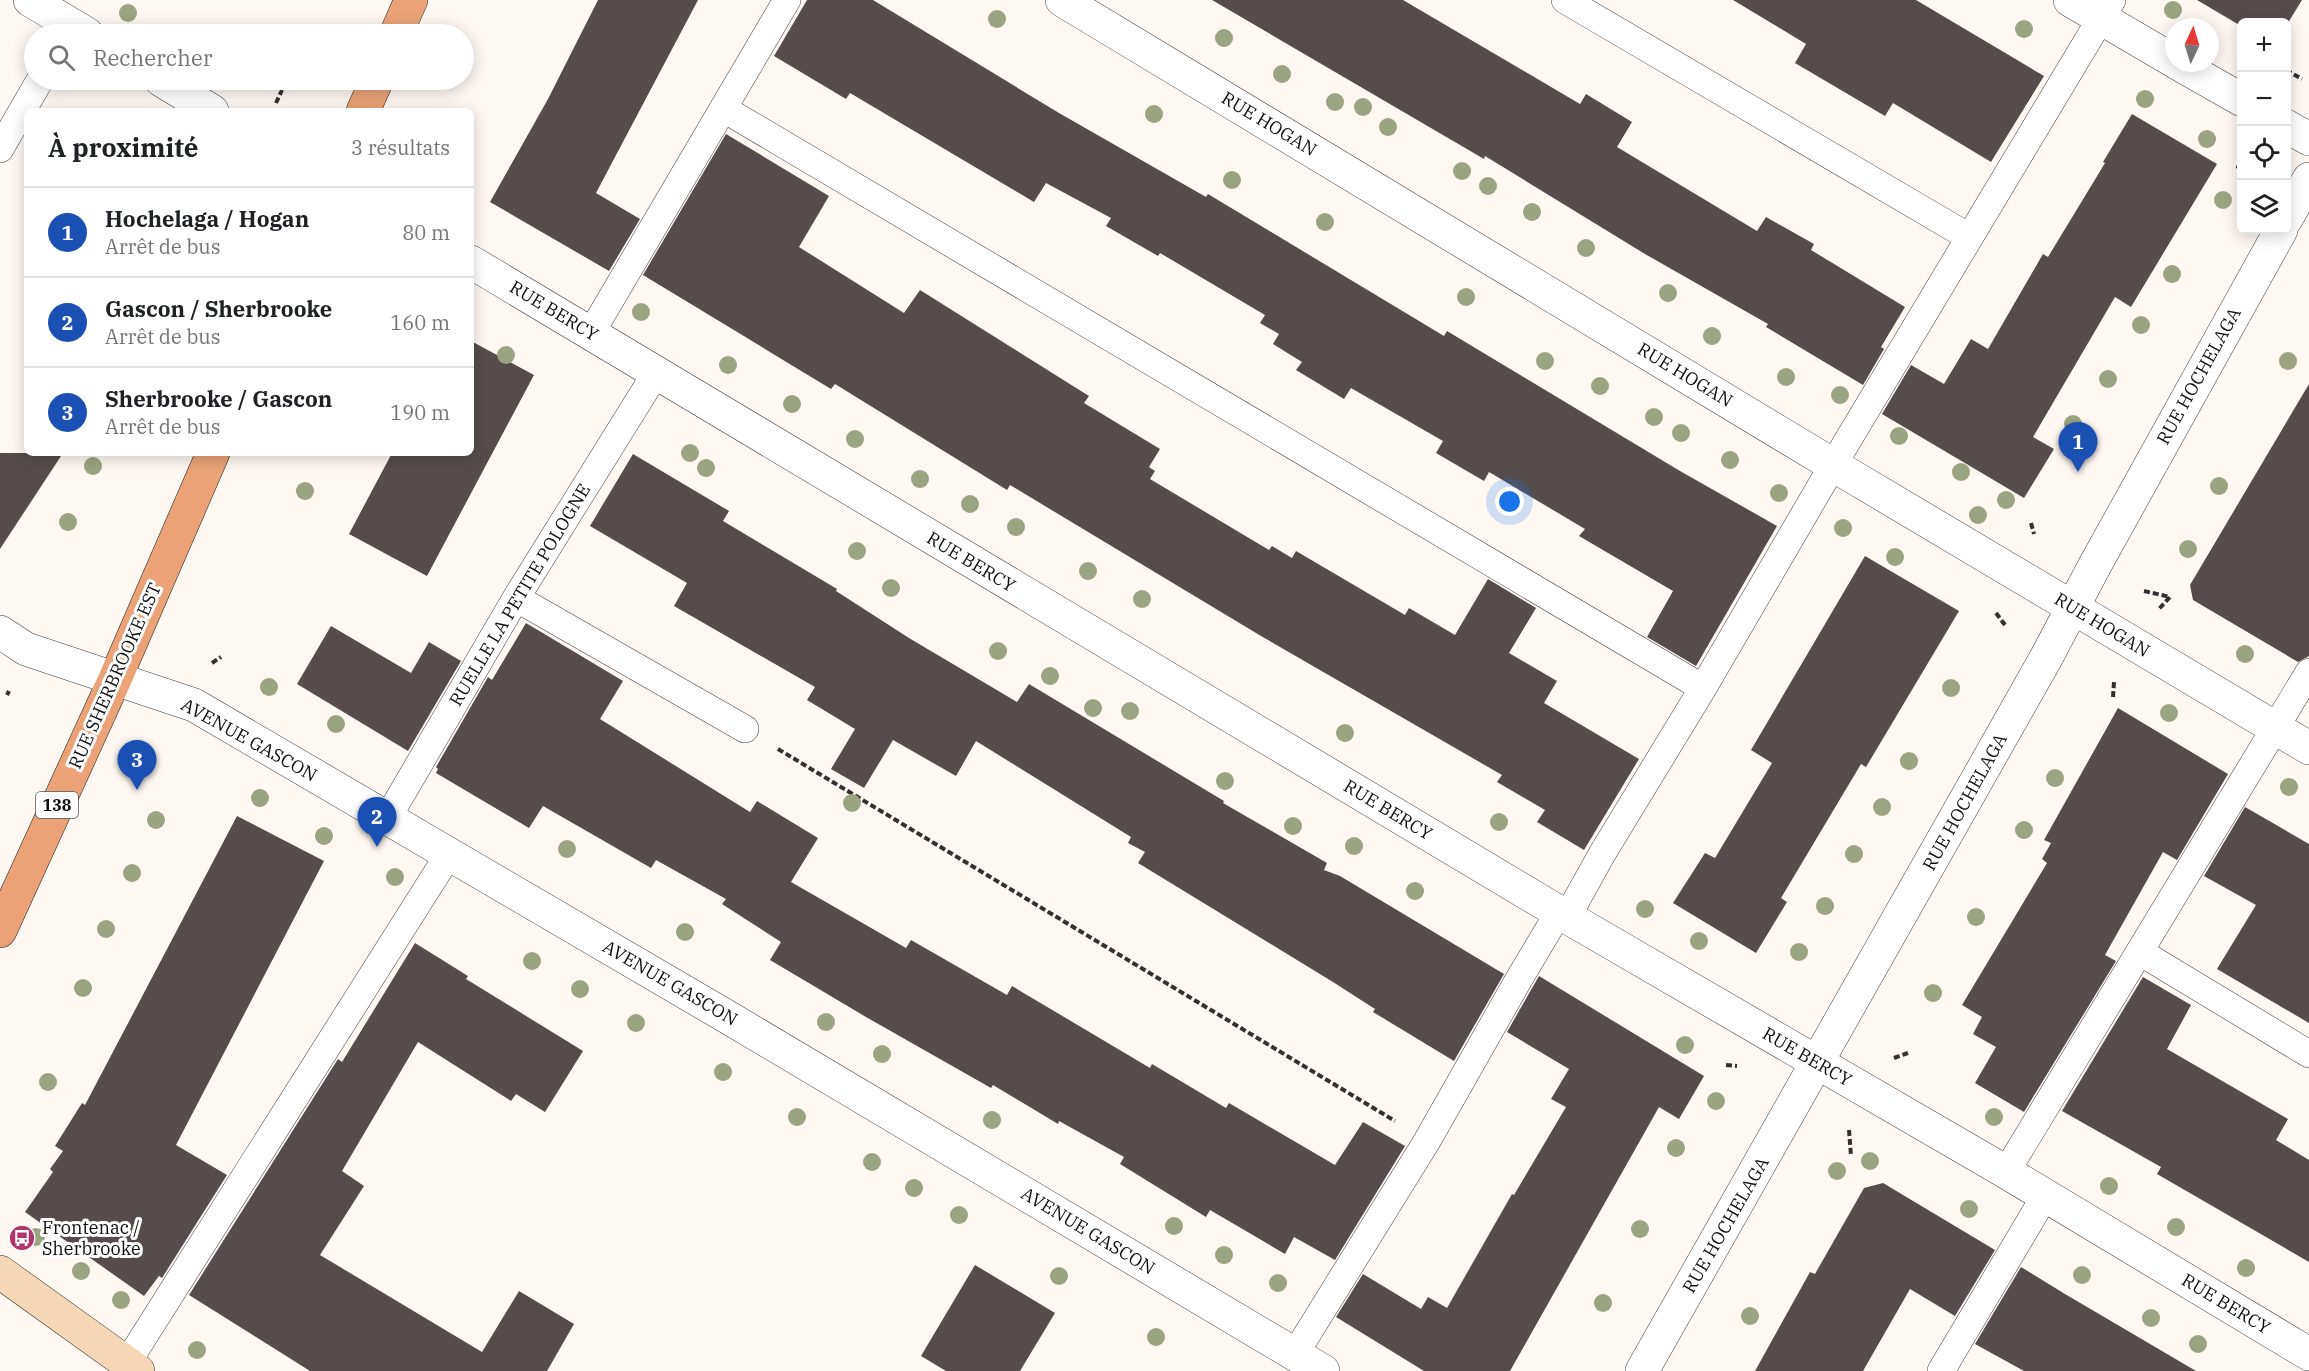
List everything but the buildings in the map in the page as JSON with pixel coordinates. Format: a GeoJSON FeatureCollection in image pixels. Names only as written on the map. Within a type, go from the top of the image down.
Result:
{"type":"FeatureCollection","features":[{"type":"Feature","properties":{"kind":"main road"},"geometry":{"type":"LineString","coordinates":[[400,24],[411,0]]}},
{"type":"Feature","properties":{"kind":"main road"},"geometry":{"type":"LineString","coordinates":[[364,108],[372,90]]}},
{"type":"Feature","properties":{"kind":"main road","name":"RUE SHERBROOKE EST"},"geometry":{"type":"LineString","coordinates":[[0,931],[115,679],[212,456]]}},
{"type":"Feature","properties":{"kind":"main road"},"geometry":{"type":"LineString","coordinates":[[0,1272],[133,1367]]}},
{"type":"Feature","properties":{"kind":"street"},"geometry":{"type":"LineString","coordinates":[[30,0],[65,24]]}},
{"type":"Feature","properties":{"kind":"street","name":"RUE HOGAN"},"geometry":{"type":"LineString","coordinates":[[1062,0],[1833,465],[2309,748]]}},
{"type":"Feature","properties":{"kind":"street"},"geometry":{"type":"LineString","coordinates":[[2070,0],[2107,9],[2165,54]]}},
{"type":"Feature","properties":{"kind":"street"},"geometry":{"type":"LineString","coordinates":[[2193,72],[2237,98]]}},
{"type":"Feature","properties":{"kind":"street"},"geometry":{"type":"LineString","coordinates":[[177,90],[207,108]]}},
{"type":"Feature","properties":{"kind":"street"},"geometry":{"type":"LineString","coordinates":[[2291,129],[2309,139]]}},
{"type":"Feature","properties":{"kind":"street"},"geometry":{"type":"LineString","coordinates":[[2291,210],[2309,179]]}},
{"type":"Feature","properties":{"kind":"street","name":"RUE HOCHELAGA"},"geometry":{"type":"LineString","coordinates":[[1642,1371],[2046,658],[2279,234]]}},
{"type":"Feature","properties":{"kind":"street","name":"RUE BERCY"},"geometry":{"type":"LineString","coordinates":[[474,264],[1563,915],[2006,1172],[2309,1354]]}},
{"type":"Feature","properties":{"kind":"street","name":"AVENUE GASCON"},"geometry":{"type":"LineString","coordinates":[[0,632],[26,650],[194,705],[1323,1371]]}},
{"type":"Feature","properties":{"kind":"lane"},"geometry":{"type":"LineString","coordinates":[[591,333],[787,0]]}},
{"type":"Feature","properties":{"kind":"lane"},"geometry":{"type":"LineString","coordinates":[[1565,0],[1969,237]]}},
{"type":"Feature","properties":{"kind":"lane"},"geometry":{"type":"LineString","coordinates":[[1295,1354],[1427,1141],[1519,978],[1602,854],[2107,9]]}},
{"type":"Feature","properties":{"kind":"lane"},"geometry":{"type":"LineString","coordinates":[[0,149],[34,90]]}},
{"type":"Feature","properties":{"kind":"lane"},"geometry":{"type":"LineString","coordinates":[[724,109],[1702,688]]}},
{"type":"Feature","properties":{"kind":"lane","name":"RUELLE LA PETITE POLOGNE"},"geometry":{"type":"LineString","coordinates":[[387,819],[516,598],[656,373]]}},
{"type":"Feature","properties":{"kind":"lane"},"geometry":{"type":"LineString","coordinates":[[516,598],[745,729]]}},
{"type":"Feature","properties":{"kind":"lane"},"geometry":{"type":"LineString","coordinates":[[2006,1172],[2309,672]]}},
{"type":"Feature","properties":{"kind":"lane"},"geometry":{"type":"LineString","coordinates":[[133,1367],[449,854]]}},
{"type":"Feature","properties":{"kind":"lane"},"geometry":{"type":"LineString","coordinates":[[2140,952],[2309,1054]]}},
{"type":"Feature","properties":{"kind":"lane"},"geometry":{"type":"LineString","coordinates":[[1941,1371],[2045,1196]]}},
{"type":"Feature","properties":{"kind":"path"},"geometry":{"type":"LineString","coordinates":[[2290,72],[2302,79]]}},
{"type":"Feature","properties":{"kind":"path"},"geometry":{"type":"LineString","coordinates":[[276,103],[282,90]]}},
{"type":"Feature","properties":{"kind":"path"},"geometry":{"type":"LineString","coordinates":[[2031,523],[2034,534]]}},
{"type":"Feature","properties":{"kind":"path"},"geometry":{"type":"LineString","coordinates":[[2144,591],[2170,597],[2151,617]]}},
{"type":"Feature","properties":{"kind":"path"},"geometry":{"type":"LineString","coordinates":[[212,663],[221,657]]}},
{"type":"Feature","properties":{"kind":"path"},"geometry":{"type":"LineString","coordinates":[[2113,697],[2114,681]]}},
{"type":"Feature","properties":{"kind":"path"},"geometry":{"type":"LineString","coordinates":[[745,729],[1427,1141]]}},
{"type":"Feature","properties":{"kind":"path"},"geometry":{"type":"LineString","coordinates":[[1849,1128],[1851,1156]]}},
{"type":"Feature","properties":{"kind":"place","name":"Hochelaga / Hogan"},"geometry":{"type":"Point","coordinates":[2078,472]}},
{"type":"Feature","properties":{"kind":"place","name":"Sherbrooke / Gascon"},"geometry":{"type":"Point","coordinates":[137,790]}},
{"type":"Feature","properties":{"kind":"place","name":"Gascon / Sherbrooke"},"geometry":{"type":"Point","coordinates":[377,847]}},
{"type":"Feature","properties":{"kind":"place","name":"Frontenac / Sherbrooke"},"geometry":{"type":"Point","coordinates":[22,1238]}}]}
